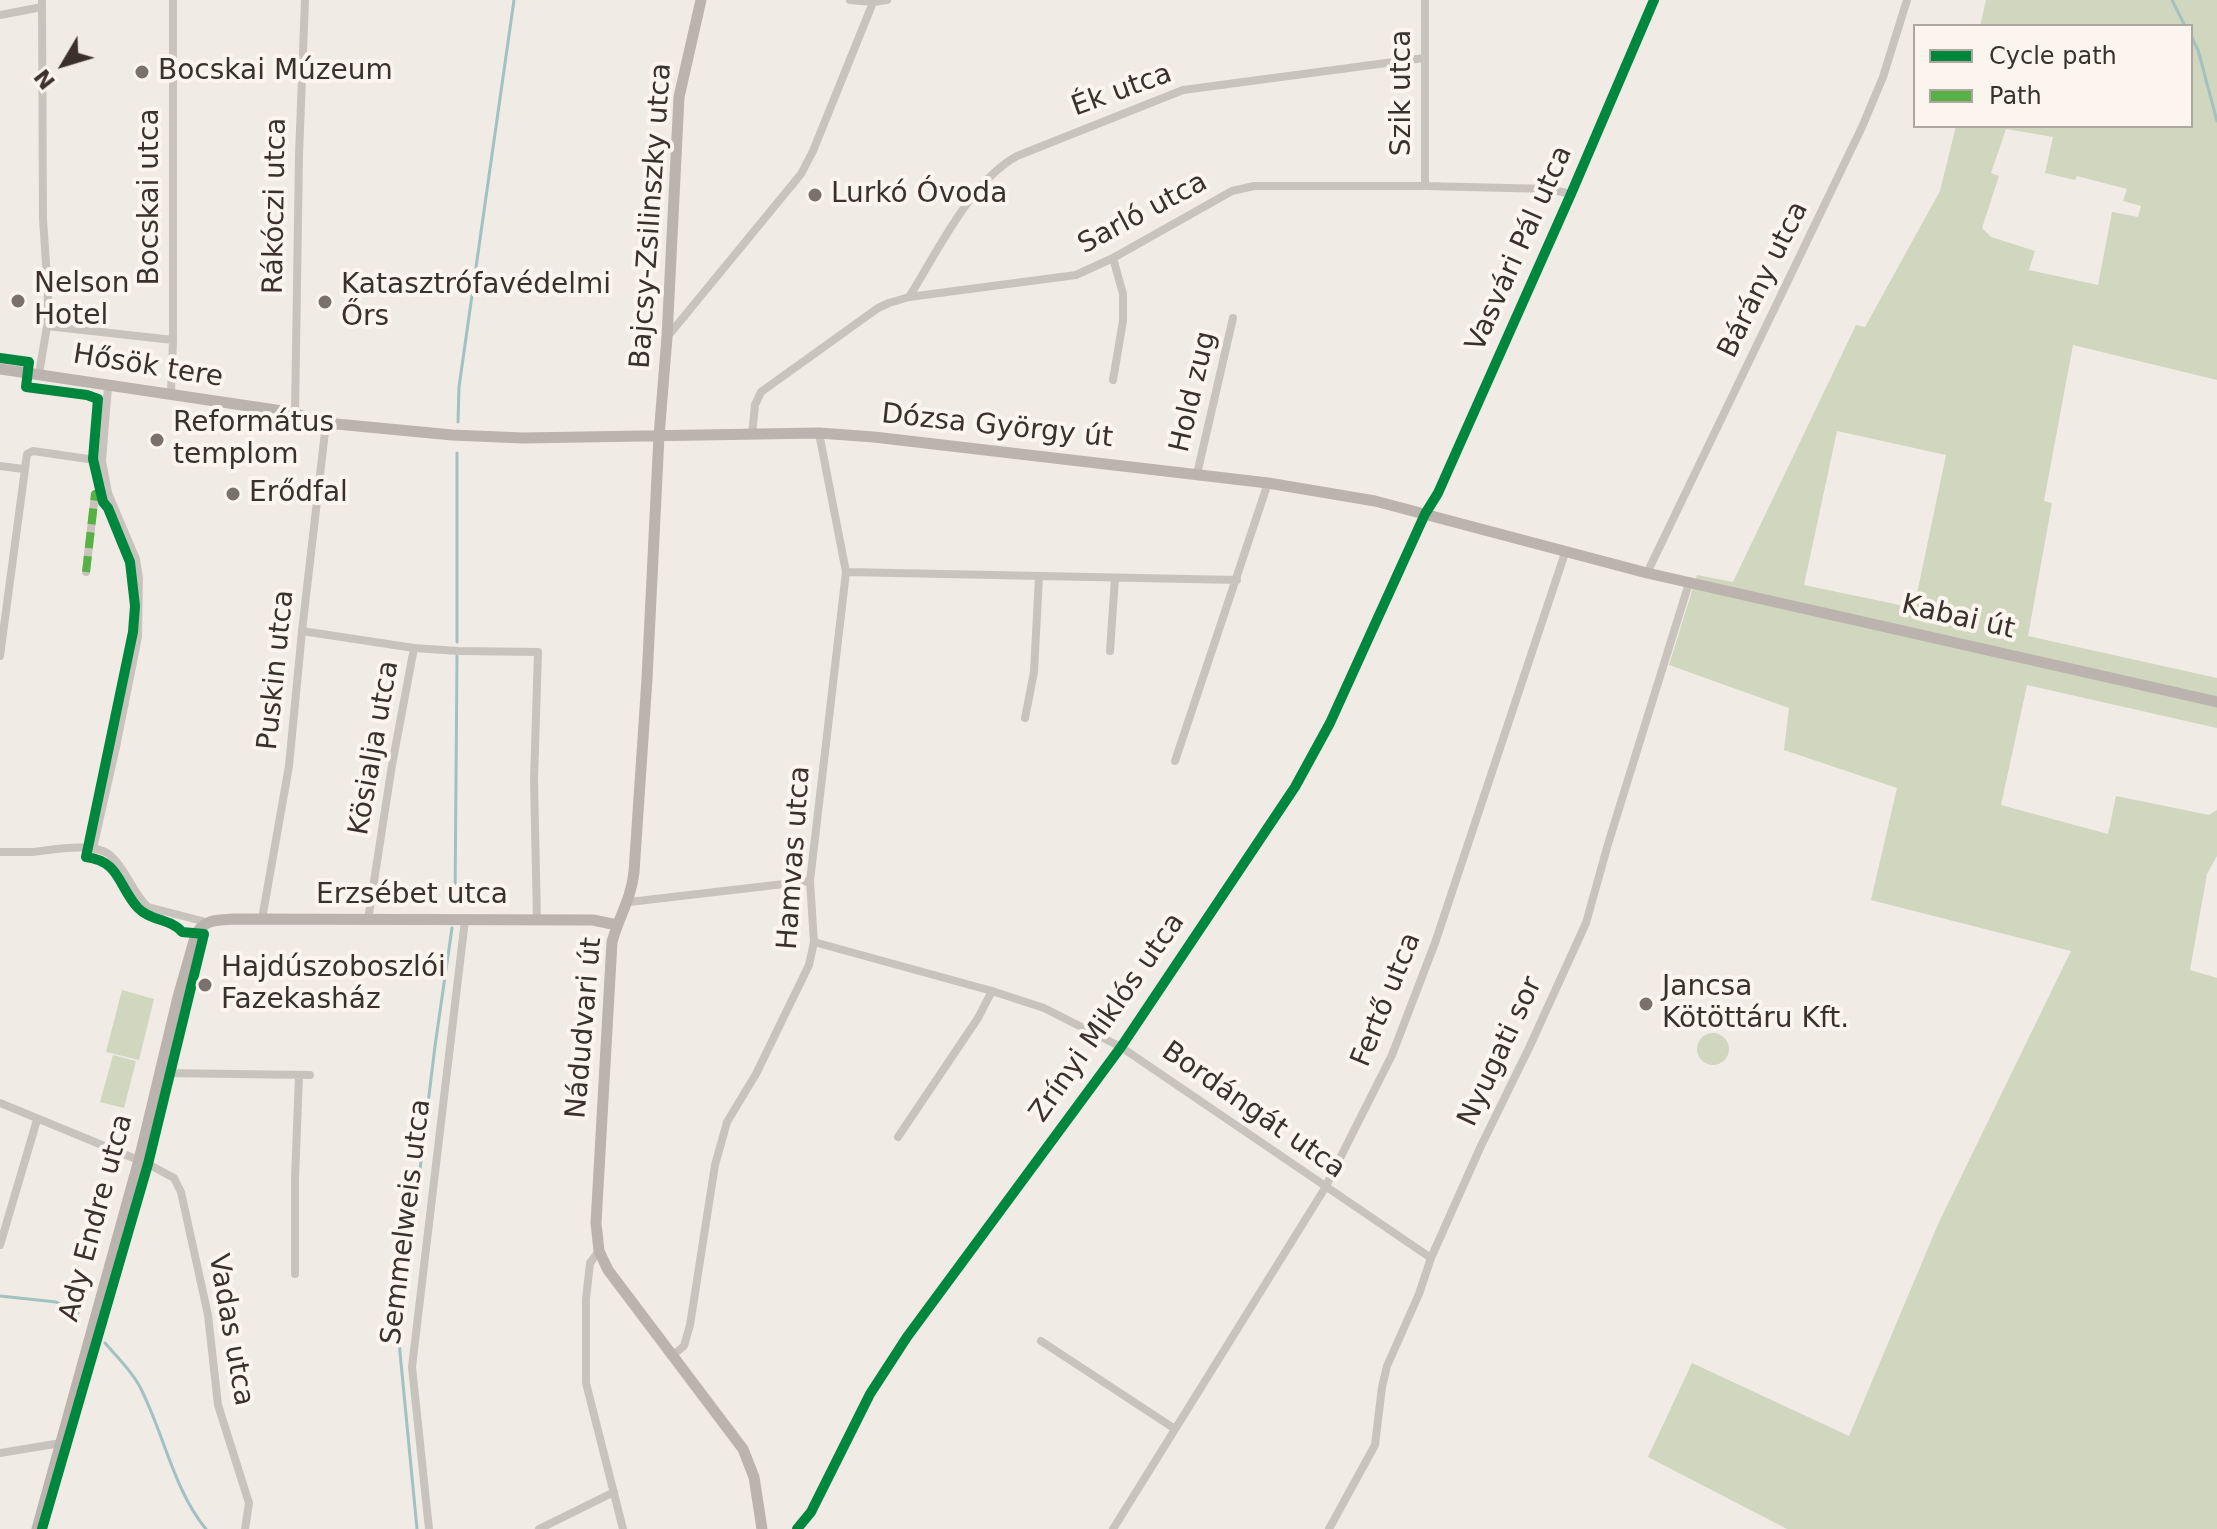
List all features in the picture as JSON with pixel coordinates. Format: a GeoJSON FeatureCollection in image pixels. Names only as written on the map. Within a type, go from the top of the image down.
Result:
{"type":"FeatureCollection","features":[{"type":"Feature","properties":{"kind":"main road","name":"Bajcsy-Zsilinszky utca"},"geometry":{"type":"LineString","coordinates":[[659,436],[679,97],[701,0]]}},
{"type":"Feature","properties":{"kind":"main road","name":"Hősök tere"},"geometry":{"type":"LineString","coordinates":[[0,369],[292,413]]}},
{"type":"Feature","properties":{"kind":"main road","name":"Dózsa György út"},"geometry":{"type":"LineString","coordinates":[[292,413],[326,423],[523,438],[819,433],[1197,474],[1375,501],[1689,583]]}},
{"type":"Feature","properties":{"kind":"main road","name":"Nádudvari út"},"geometry":{"type":"LineString","coordinates":[[659,436],[634,872],[629,902],[612,942],[596,1223],[599,1251],[608,1270],[743,1449],[754,1477],[762,1529]]}},
{"type":"Feature","properties":{"kind":"main road","name":"Kabai út"},"geometry":{"type":"LineString","coordinates":[[1689,583],[2217,702]]}},
{"type":"Feature","properties":{"kind":"main road","name":"Erzsébet utca"},"geometry":{"type":"LineString","coordinates":[[206,922],[262,919],[593,920],[617,925]]}},
{"type":"Feature","properties":{"kind":"main road","name":"Ady Endre utca"},"geometry":{"type":"LineString","coordinates":[[37,1529],[139,1160],[178,997],[196,934],[206,922]]}},
{"type":"Feature","properties":{"kind":"street","name":"Bocskai utca"},"geometry":{"type":"LineString","coordinates":[[171,394],[173,0]]}},
{"type":"Feature","properties":{"kind":"street","name":"Rákóczi utca"},"geometry":{"type":"LineString","coordinates":[[292,413],[305,0]]}},
{"type":"Feature","properties":{"kind":"street"},"geometry":{"type":"LineString","coordinates":[[850,0],[887,0]]}},
{"type":"Feature","properties":{"kind":"street","name":"Szik utca"},"geometry":{"type":"LineString","coordinates":[[1425,0],[1425,186]]}},
{"type":"Feature","properties":{"kind":"street","name":"Vasvári Pál utca"},"geometry":{"type":"LineString","coordinates":[[1425,514],[1438,493],[1654,0]]}},
{"type":"Feature","properties":{"kind":"street","name":"Bárány utca"},"geometry":{"type":"LineString","coordinates":[[1647,573],[1862,127],[1883,77],[1907,0]]}},
{"type":"Feature","properties":{"kind":"street"},"geometry":{"type":"LineString","coordinates":[[667,337],[801,174],[874,1]]}},
{"type":"Feature","properties":{"kind":"street"},"geometry":{"type":"LineString","coordinates":[[0,15],[42,3],[43,219],[48,293],[47,326],[39,374]]}},
{"type":"Feature","properties":{"kind":"street","name":"Ék utca"},"geometry":{"type":"LineString","coordinates":[[909,297],[970,198],[994,172],[1017,156],[1183,90],[1424,58]]}},
{"type":"Feature","properties":{"kind":"street","name":"Sarló utca"},"geometry":{"type":"LineString","coordinates":[[752,435],[755,405],[761,392],[878,308],[909,297],[1076,275],[1113,258],[1232,191],[1254,186],[1425,186],[1549,189],[1571,194]]}},
{"type":"Feature","properties":{"kind":"street"},"geometry":{"type":"LineString","coordinates":[[1113,258],[1123,294],[1123,321],[1113,380]]}},
{"type":"Feature","properties":{"kind":"street","name":"Hold zug"},"geometry":{"type":"LineString","coordinates":[[1197,474],[1233,318]]}},
{"type":"Feature","properties":{"kind":"street","name":"Hősök tere"},"geometry":{"type":"LineString","coordinates":[[47,326],[173,340]]}},
{"type":"Feature","properties":{"kind":"street"},"geometry":{"type":"LineString","coordinates":[[93,848],[138,637],[139,581],[136,559],[108,493],[102,461],[108,386]]}},
{"type":"Feature","properties":{"kind":"street","name":"Puskin utca"},"geometry":{"type":"LineString","coordinates":[[262,919],[289,766],[326,423]]}},
{"type":"Feature","properties":{"kind":"street","name":"Hamvas utca"},"geometry":{"type":"LineString","coordinates":[[673,1355],[684,1346],[690,1325],[715,1165],[727,1122],[756,1074],[790,1006],[809,965],[814,942],[810,881],[846,572],[819,433]]}},
{"type":"Feature","properties":{"kind":"street"},"geometry":{"type":"LineString","coordinates":[[0,656],[27,454],[33,451],[102,461]]}},
{"type":"Feature","properties":{"kind":"street"},"geometry":{"type":"LineString","coordinates":[[0,466],[24,471]]}},
{"type":"Feature","properties":{"kind":"street"},"geometry":{"type":"LineString","coordinates":[[1175,761],[1268,483]]}},
{"type":"Feature","properties":{"kind":"street"},"geometry":{"type":"LineString","coordinates":[[86,572],[95,494],[101,492]]}},
{"type":"Feature","properties":{"kind":"street","name":"Zrínyi Miklós utca"},"geometry":{"type":"LineString","coordinates":[[797,1529],[811,1512],[870,1394],[907,1337],[1121,1047],[1295,787],[1330,723],[1425,514]]}},
{"type":"Feature","properties":{"kind":"street","name":"Fertő utca"},"geometry":{"type":"LineString","coordinates":[[1113,1529],[1325,1188],[1392,1055],[1471,836],[1565,553]]}},
{"type":"Feature","properties":{"kind":"street"},"geometry":{"type":"LineString","coordinates":[[846,572],[1237,580]]}},
{"type":"Feature","properties":{"kind":"street"},"geometry":{"type":"LineString","coordinates":[[1025,718],[1034,672],[1039,577]]}},
{"type":"Feature","properties":{"kind":"street"},"geometry":{"type":"LineString","coordinates":[[1110,651],[1115,578]]}},
{"type":"Feature","properties":{"kind":"street","name":"Nyugati sor"},"geometry":{"type":"LineString","coordinates":[[1329,1529],[1375,1445],[1387,1366],[1419,1294],[1431,1258],[1586,923],[1689,583]]}},
{"type":"Feature","properties":{"kind":"street","name":"Kösialja utca"},"geometry":{"type":"LineString","coordinates":[[302,631],[414,648],[368,920]]}},
{"type":"Feature","properties":{"kind":"street"},"geometry":{"type":"LineString","coordinates":[[414,648],[538,652],[534,780],[537,920]]}},
{"type":"Feature","properties":{"kind":"street"},"geometry":{"type":"LineString","coordinates":[[0,852],[93,848],[106,851],[148,907],[206,922]]}},
{"type":"Feature","properties":{"kind":"street"},"geometry":{"type":"LineString","coordinates":[[629,902],[810,881]]}},
{"type":"Feature","properties":{"kind":"street","name":"Semmelweis utca"},"geometry":{"type":"LineString","coordinates":[[429,1529],[412,1367],[465,920]]}},
{"type":"Feature","properties":{"kind":"street","name":"Bordángát utca"},"geometry":{"type":"LineString","coordinates":[[814,942],[1044,1008],[1121,1047],[1431,1258]]}},
{"type":"Feature","properties":{"kind":"street"},"geometry":{"type":"LineString","coordinates":[[898,1137],[978,1018],[992,991]]}},
{"type":"Feature","properties":{"kind":"street"},"geometry":{"type":"LineString","coordinates":[[160,1073],[310,1075]]}},
{"type":"Feature","properties":{"kind":"street"},"geometry":{"type":"LineString","coordinates":[[295,1274],[299,1075]]}},
{"type":"Feature","properties":{"kind":"street","name":"Vadas utca"},"geometry":{"type":"LineString","coordinates":[[0,1103],[139,1160],[170,1175],[177,1182],[208,1315],[218,1405],[249,1503],[245,1529]]}},
{"type":"Feature","properties":{"kind":"street"},"geometry":{"type":"LineString","coordinates":[[0,1245],[37,1120]]}},
{"type":"Feature","properties":{"kind":"street"},"geometry":{"type":"LineString","coordinates":[[599,1251],[590,1263],[586,1299],[586,1383],[623,1529]]}},
{"type":"Feature","properties":{"kind":"street"},"geometry":{"type":"LineString","coordinates":[[1041,1341],[1175,1429]]}},
{"type":"Feature","properties":{"kind":"street"},"geometry":{"type":"LineString","coordinates":[[0,1453],[61,1443]]}},
{"type":"Feature","properties":{"kind":"street"},"geometry":{"type":"LineString","coordinates":[[539,1529],[614,1492]]}},
{"type":"Feature","properties":{"kind":"green space"},"geometry":{"type":"Polygon","coordinates":[[[1986,0],[2217,0],[2217,380],[2073,345],[2044,501],[2052,503],[2028,636],[2217,678],[2217,728],[2027,685],[2001,805],[2108,834],[2116,796],[2209,815],[2217,810],[2217,856],[2207,874],[2190,970],[2217,978],[2217,1529],[1787,1529],[1648,1457],[1692,1363],[1849,1436],[1939,1222],[2071,951],[1871,900],[1897,788],[1784,750],[1789,708],[1669,665],[1697,575],[1733,582],[1856,325],[1865,327],[1940,191],[1956,128],[2193,128],[2193,24],[1980,24],[1986,0]],[[2006,129],[1991,173],[1999,176],[1982,228],[1991,237],[2035,251],[2029,270],[2098,285],[2112,212],[2138,217],[2141,206],[2123,201],[2127,189],[2077,176],[2075,180],[2045,173],[2053,137],[2006,129]],[[1837,431],[1804,585],[1914,608],[1946,455],[1837,431]]]}},
{"type":"Feature","properties":{"kind":"green space"},"geometry":{"type":"Polygon","coordinates":[[[122,990],[154,999],[139,1060],[106,1052],[122,990]]]}},
{"type":"Feature","properties":{"kind":"green space"},"geometry":{"type":"Polygon","coordinates":[[[1713,1033],[1725,1037],[1729,1049],[1725,1061],[1713,1065],[1701,1061],[1697,1049],[1701,1037],[1713,1033]]]}},
{"type":"Feature","properties":{"kind":"green space"},"geometry":{"type":"Polygon","coordinates":[[[113,1055],[136,1061],[124,1108],[100,1102],[113,1055]]]}},
{"type":"Feature","properties":{"kind":"waterway"},"geometry":{"type":"LineString","coordinates":[[458,422],[459,387],[514,0]]}},
{"type":"Feature","properties":{"kind":"waterway"},"geometry":{"type":"LineString","coordinates":[[2172,0],[2184,24]]}},
{"type":"Feature","properties":{"kind":"waterway"},"geometry":{"type":"LineString","coordinates":[[2193,40],[2217,121]]}},
{"type":"Feature","properties":{"kind":"waterway"},"geometry":{"type":"LineString","coordinates":[[457,453],[457,642]]}},
{"type":"Feature","properties":{"kind":"waterway"},"geometry":{"type":"LineString","coordinates":[[455,904],[457,656]]}},
{"type":"Feature","properties":{"kind":"waterway"},"geometry":{"type":"LineString","coordinates":[[417,1529],[399,1342],[452,928]]}},
{"type":"Feature","properties":{"kind":"waterway"},"geometry":{"type":"LineString","coordinates":[[0,1296],[56,1302],[78,1313]]}},
{"type":"Feature","properties":{"kind":"waterway"},"geometry":{"type":"LineString","coordinates":[[105,1343],[140,1387],[185,1497],[206,1529]]}},
{"type":"Feature","properties":{"kind":"marked path"},"geometry":{"type":"LineString","coordinates":[[86,572],[95,494],[98,493]]}},
{"type":"Feature","properties":{"kind":"cycle path"},"geometry":{"type":"LineString","coordinates":[[797,1529],[811,1512],[870,1394],[907,1337],[1121,1047],[1295,787],[1330,723],[1425,514],[1438,493],[1654,0]]}},
{"type":"Feature","properties":{"kind":"cycle path"},"geometry":{"type":"LineString","coordinates":[[0,358],[29,362],[26,387],[98,399],[93,459],[103,502],[130,562],[135,606],[133,632],[86,857],[97,859],[112,869],[131,900],[143,912],[182,932],[204,934],[148,1164],[42,1529]]}},
{"type":"Feature","properties":{"kind":"place","name":"Bocskai Múzeum"},"geometry":{"type":"Point","coordinates":[142,72]}},
{"type":"Feature","properties":{"kind":"place","name":"Lurkó Óvoda"},"geometry":{"type":"Point","coordinates":[815,195]}},
{"type":"Feature","properties":{"kind":"place","name":"Nelson Hotel"},"geometry":{"type":"Point","coordinates":[18,301]}},
{"type":"Feature","properties":{"kind":"place","name":"Katasztrófavédelmi Őrs"},"geometry":{"type":"Point","coordinates":[325,302]}},
{"type":"Feature","properties":{"kind":"place","name":"Református templom"},"geometry":{"type":"Point","coordinates":[157,440]}},
{"type":"Feature","properties":{"kind":"place","name":"Erődfal"},"geometry":{"type":"Point","coordinates":[233,494]}},
{"type":"Feature","properties":{"kind":"place","name":"Hajdúszoboszlói Fazekasház"},"geometry":{"type":"Point","coordinates":[205,985]}},
{"type":"Feature","properties":{"kind":"place","name":"Jancsa Kötöttáru Kft."},"geometry":{"type":"Point","coordinates":[1646,1004]}}]}
